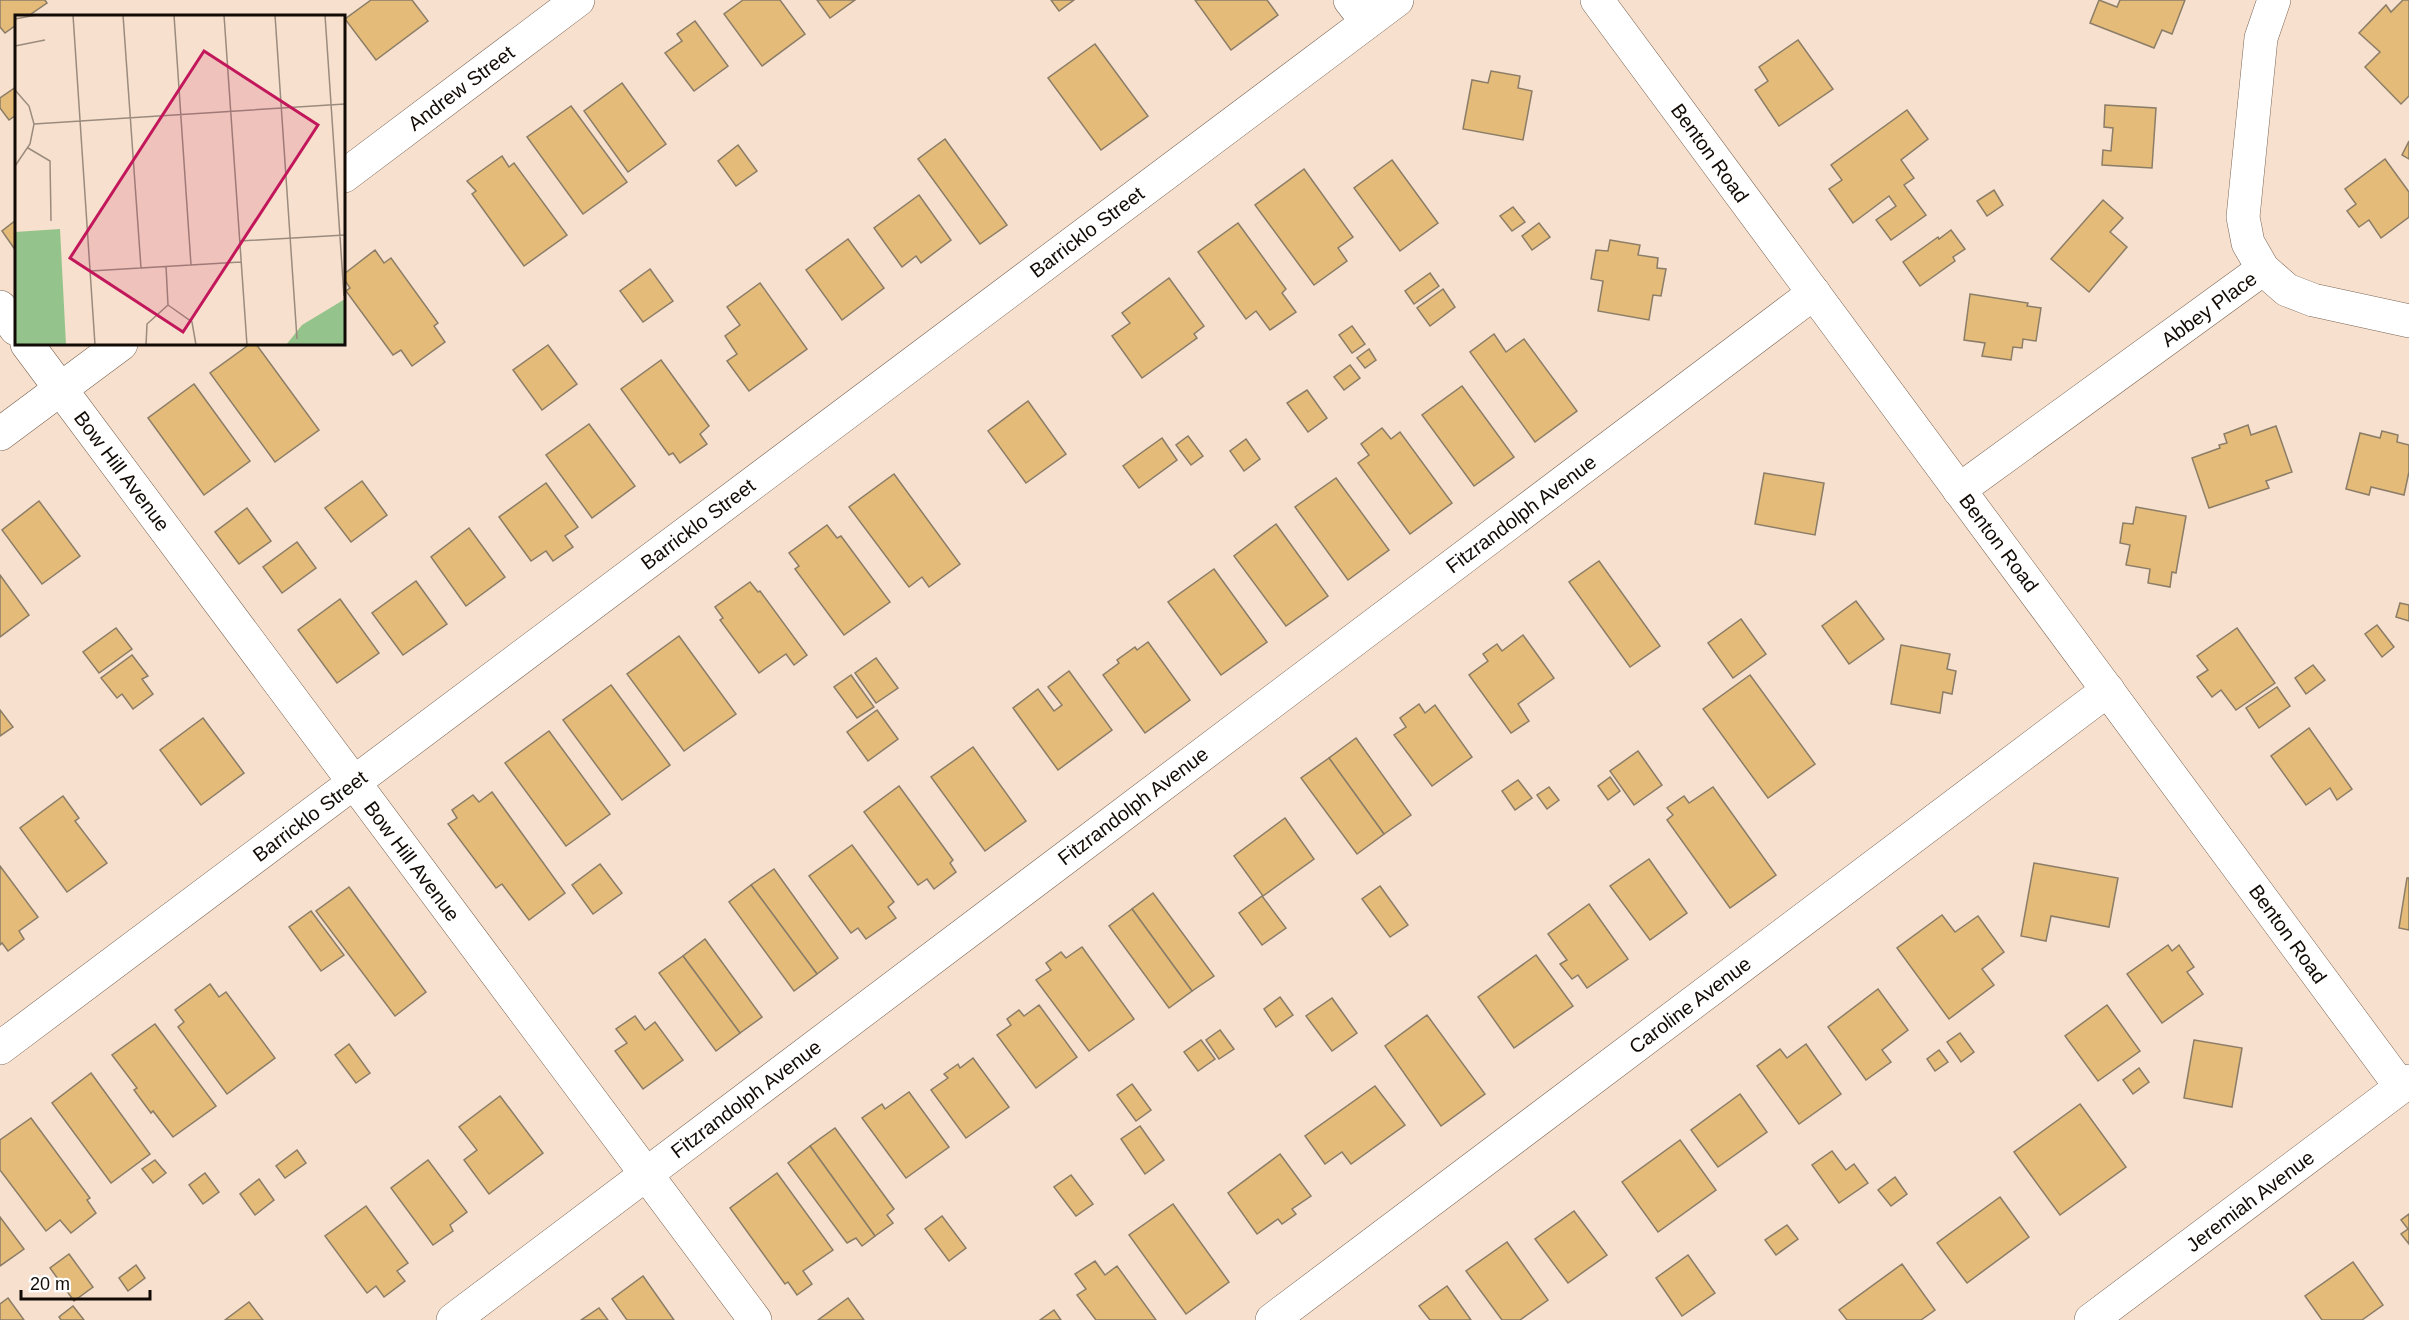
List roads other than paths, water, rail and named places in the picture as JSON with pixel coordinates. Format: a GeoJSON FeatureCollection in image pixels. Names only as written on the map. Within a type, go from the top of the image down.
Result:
{"type":"FeatureCollection","features":[{"type":"Feature","properties":{"kind":"street","name":"Andrew Street"},"geometry":{"type":"LineString","coordinates":[[345,175],[578,0]]}},
{"type":"Feature","properties":{"kind":"street","name":"Barricklo Street"},"geometry":{"type":"LineString","coordinates":[[0,1048],[354,782],[1359,11],[1397,0]]}},
{"type":"Feature","properties":{"kind":"street","name":"Benton Road"},"geometry":{"type":"LineString","coordinates":[[1597,0],[2108,690],[2405,1084]]}},
{"type":"Feature","properties":{"kind":"street","name":"Abbey Place"},"geometry":{"type":"LineString","coordinates":[[1959,490],[2263,269],[2248,243],[2243,217],[2261,38],[2274,0]]}},
{"type":"Feature","properties":{"kind":"street"},"geometry":{"type":"LineString","coordinates":[[2263,269],[2287,290],[2313,300],[2409,321]]}},
{"type":"Feature","properties":{"kind":"street","name":"Fitzrandolph Avenue"},"geometry":{"type":"LineString","coordinates":[[453,1320],[1814,293]]}},
{"type":"Feature","properties":{"kind":"street"},"geometry":{"type":"LineString","coordinates":[[0,307],[15,328]]}},
{"type":"Feature","properties":{"kind":"street","name":"Bow Hill Avenue"},"geometry":{"type":"LineString","coordinates":[[28,345],[755,1320]]}},
{"type":"Feature","properties":{"kind":"street"},"geometry":{"type":"LineString","coordinates":[[0,434],[120,345]]}},
{"type":"Feature","properties":{"kind":"street","name":"Caroline Avenue"},"geometry":{"type":"LineString","coordinates":[[1272,1320],[2108,690]]}},
{"type":"Feature","properties":{"kind":"street","name":"Jeremiah Avenue"},"geometry":{"type":"LineString","coordinates":[[2091,1320],[2405,1084]]}}]}
